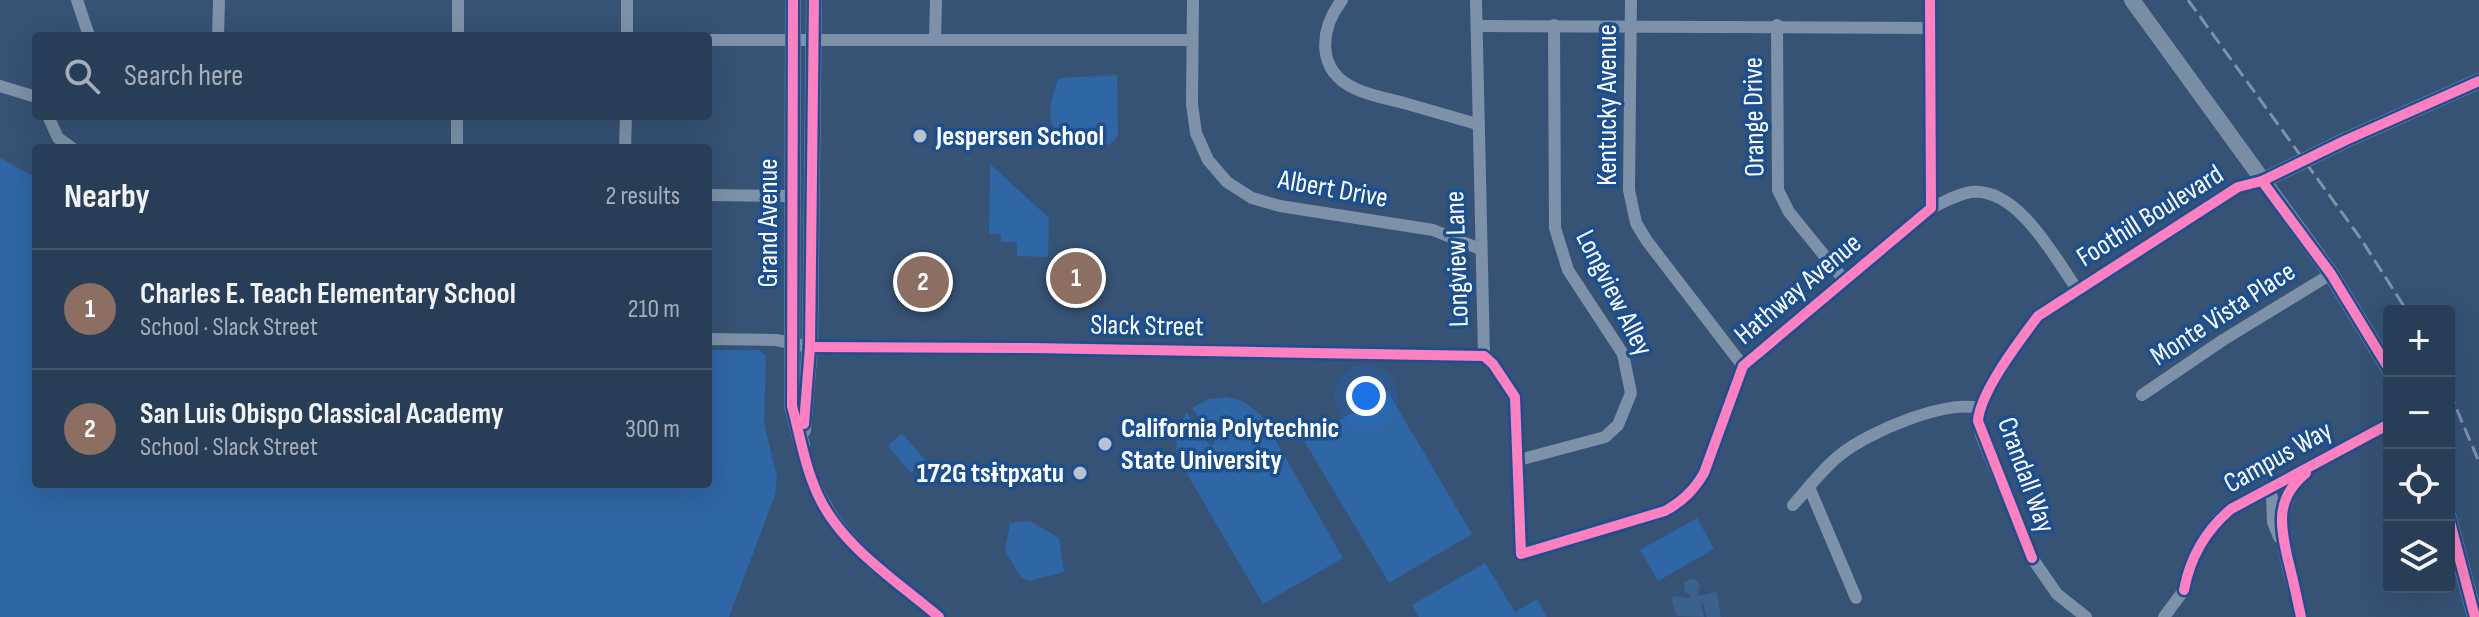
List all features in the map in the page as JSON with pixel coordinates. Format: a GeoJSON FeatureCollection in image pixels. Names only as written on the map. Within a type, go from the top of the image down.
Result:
{"type":"FeatureCollection","features":[{"type":"Feature","properties":{"kind":"street"},"geometry":{"type":"LineString","coordinates":[[77,0],[88,32]]}},
{"type":"Feature","properties":{"kind":"street"},"geometry":{"type":"LineString","coordinates":[[218,32],[219,0]]}},
{"type":"Feature","properties":{"kind":"street"},"geometry":{"type":"LineString","coordinates":[[458,0],[458,32]]}},
{"type":"Feature","properties":{"kind":"street"},"geometry":{"type":"LineString","coordinates":[[627,0],[627,32]]}},
{"type":"Feature","properties":{"kind":"street","name":"Grand Avenue"},"geometry":{"type":"LineString","coordinates":[[793,0],[792,406],[808,469],[819,498],[834,521],[854,544],[939,617]]}},
{"type":"Feature","properties":{"kind":"street","name":"Grand Avenue"},"geometry":{"type":"LineString","coordinates":[[802,445],[810,347],[814,0]]}},
{"type":"Feature","properties":{"kind":"street"},"geometry":{"type":"LineString","coordinates":[[935,39],[936,0]]}},
{"type":"Feature","properties":{"kind":"street","name":"Albert Drive"},"geometry":{"type":"LineString","coordinates":[[1193,0],[1192,104],[1196,133],[1208,160],[1227,182],[1252,198],[1280,206],[1433,230],[1480,249]]}},
{"type":"Feature","properties":{"kind":"street"},"geometry":{"type":"LineString","coordinates":[[1342,0],[1329,19],[1324,37],[1327,59],[1339,77],[1357,90],[1477,124]]}},
{"type":"Feature","properties":{"kind":"street","name":"Longview Lane"},"geometry":{"type":"LineString","coordinates":[[1476,0],[1484,356],[1515,397],[1521,554]]}},
{"type":"Feature","properties":{"kind":"street","name":"Kentucky Avenue"},"geometry":{"type":"LineString","coordinates":[[1631,0],[1629,190],[1636,223],[1743,366]]}},
{"type":"Feature","properties":{"kind":"street"},"geometry":{"type":"LineString","coordinates":[[1930,0],[1931,208]]}},
{"type":"Feature","properties":{"kind":"street"},"geometry":{"type":"LineString","coordinates":[[2132,0],[2331,274],[2383,359]]}},
{"type":"Feature","properties":{"kind":"street","name":"Longview Alley"},"geometry":{"type":"LineString","coordinates":[[1519,460],[1605,437],[1618,425],[1631,393],[1623,354],[1568,270],[1557,242],[1554,25]]}},
{"type":"Feature","properties":{"kind":"street","name":"Orange Drive"},"geometry":{"type":"LineString","coordinates":[[1777,25],[1778,190],[1789,212],[1845,281]]}},
{"type":"Feature","properties":{"kind":"street"},"geometry":{"type":"LineString","coordinates":[[1477,26],[1930,28]]}},
{"type":"Feature","properties":{"kind":"street"},"geometry":{"type":"LineString","coordinates":[[712,40],[1192,40]]}},
{"type":"Feature","properties":{"kind":"street","name":"Foothill Boulevard"},"geometry":{"type":"LineString","coordinates":[[1979,408],[2016,345],[2038,316],[2077,289],[2238,187],[2262,181],[2479,81]]}},
{"type":"Feature","properties":{"kind":"street"},"geometry":{"type":"LineString","coordinates":[[0,86],[32,96]]}},
{"type":"Feature","properties":{"kind":"street"},"geometry":{"type":"LineString","coordinates":[[50,120],[54,132],[68,144]]}},
{"type":"Feature","properties":{"kind":"street"},"geometry":{"type":"LineString","coordinates":[[457,120],[457,144]]}},
{"type":"Feature","properties":{"kind":"street"},"geometry":{"type":"LineString","coordinates":[[625,144],[626,120]]}},
{"type":"Feature","properties":{"kind":"street","name":"Hathway Avenue"},"geometry":{"type":"LineString","coordinates":[[1521,554],[1665,511],[1681,502],[1704,473],[1743,366],[1931,208],[1972,192],[1987,193],[2006,200],[2021,212],[2077,289]]}},
{"type":"Feature","properties":{"kind":"street"},"geometry":{"type":"LineString","coordinates":[[712,195],[791,196]]}},
{"type":"Feature","properties":{"kind":"street","name":"Monte Vista Place"},"geometry":{"type":"LineString","coordinates":[[2142,395],[2223,340],[2331,274]]}},
{"type":"Feature","properties":{"kind":"street","name":"Slack Street"},"geometry":{"type":"LineString","coordinates":[[712,339],[776,340],[810,347],[1484,356]]}},
{"type":"Feature","properties":{"kind":"street"},"geometry":{"type":"LineString","coordinates":[[1793,505],[1839,455],[1872,434],[1908,419],[1964,405],[1979,408]]}},
{"type":"Feature","properties":{"kind":"street","name":"Crandall Way"},"geometry":{"type":"LineString","coordinates":[[1979,408],[1981,435],[2032,558],[2057,594],[2086,617]]}},
{"type":"Feature","properties":{"kind":"street","name":"Campus Way"},"geometry":{"type":"LineString","coordinates":[[2164,617],[2184,590],[2204,537],[2218,519],[2264,490],[2383,427]]}},
{"type":"Feature","properties":{"kind":"street"},"geometry":{"type":"LineString","coordinates":[[2281,539],[2281,515],[2286,497],[2298,479],[2322,460]]}},
{"type":"Feature","properties":{"kind":"street"},"geometry":{"type":"LineString","coordinates":[[1809,487],[1856,598]]}},
{"type":"Feature","properties":{"kind":"street"},"geometry":{"type":"LineString","coordinates":[[2264,490],[2272,497],[2273,522],[2281,539],[2301,617]]}},
{"type":"Feature","properties":{"kind":"street"},"geometry":{"type":"LineString","coordinates":[[2450,521],[2475,617]]}},
{"type":"Feature","properties":{"kind":"shaded area"},"geometry":{"type":"Polygon","coordinates":[[[1117,75],[1118,136],[1108,145],[1093,148],[1076,145],[1061,136],[1052,123],[1050,112],[1059,78],[1117,75]]]}},
{"type":"Feature","properties":{"kind":"shaded area"},"geometry":{"type":"Polygon","coordinates":[[[0,158],[32,175],[32,488],[712,488],[712,350],[759,350],[766,356],[764,423],[777,477],[775,495],[729,617],[0,617],[0,158]]]}},
{"type":"Feature","properties":{"kind":"shaded area"},"geometry":{"type":"Polygon","coordinates":[[[990,164],[1049,218],[1048,257],[1017,256],[1017,242],[1001,242],[1001,234],[989,234],[990,164]]]}},
{"type":"Feature","properties":{"kind":"shaded area"},"geometry":{"type":"Polygon","coordinates":[[[1388,392],[1472,534],[1389,583],[1304,441],[1388,392]]]}},
{"type":"Feature","properties":{"kind":"shaded area"},"geometry":{"type":"Polygon","coordinates":[[[1226,397],[1243,401],[1261,415],[1343,558],[1263,604],[1177,457],[1176,435],[1187,412],[1210,446],[1215,443],[1192,408],[1209,399],[1226,397]]]}},
{"type":"Feature","properties":{"kind":"shaded area"},"geometry":{"type":"Polygon","coordinates":[[[902,433],[926,461],[911,473],[888,446],[902,433]]]}},
{"type":"Feature","properties":{"kind":"shaded area"},"geometry":{"type":"Polygon","coordinates":[[[1697,518],[1714,549],[1658,581],[1640,550],[1697,518]]]}},
{"type":"Feature","properties":{"kind":"shaded area"},"geometry":{"type":"Polygon","coordinates":[[[1030,521],[1059,538],[1064,572],[1029,581],[1021,578],[1005,551],[1010,523],[1030,521]]]}},
{"type":"Feature","properties":{"kind":"shaded area"},"geometry":{"type":"Polygon","coordinates":[[[1485,563],[1515,612],[1537,599],[1547,617],[1419,617],[1412,605],[1485,563]]]}},
{"type":"Feature","properties":{"kind":"shaded area"},"geometry":{"type":"Polygon","coordinates":[[[1694,578],[1700,585],[1697,596],[1717,592],[1721,617],[1707,617],[1703,603],[1704,617],[1677,616],[1673,596],[1689,598],[1691,595],[1685,592],[1684,582],[1694,578]]]}},
{"type":"Feature","properties":{"kind":"railway"},"geometry":{"type":"LineString","coordinates":[[2188,0],[2361,239],[2403,305]]}},
{"type":"Feature","properties":{"kind":"railway"},"geometry":{"type":"LineString","coordinates":[[2455,405],[2479,462]]}},
{"type":"Feature","properties":{"kind":"cycle path"},"geometry":{"type":"LineString","coordinates":[[793,0],[792,406],[810,474],[828,513],[871,562],[939,617]]}},
{"type":"Feature","properties":{"kind":"cycle path"},"geometry":{"type":"LineString","coordinates":[[804,424],[810,347],[814,0]]}},
{"type":"Feature","properties":{"kind":"cycle path"},"geometry":{"type":"LineString","coordinates":[[810,347],[1484,356],[1515,397],[1521,554],[1665,511],[1688,495],[1704,473],[1743,366],[1931,208],[1930,0]]}},
{"type":"Feature","properties":{"kind":"cycle path"},"geometry":{"type":"LineString","coordinates":[[2032,558],[1978,421],[1993,381],[2038,316],[2238,187],[2262,181],[2479,81]]}},
{"type":"Feature","properties":{"kind":"cycle path"},"geometry":{"type":"LineString","coordinates":[[2262,181],[2331,274],[2383,359]]}},
{"type":"Feature","properties":{"kind":"cycle path"},"geometry":{"type":"LineString","coordinates":[[2184,590],[2200,545],[2231,509],[2383,427]]}},
{"type":"Feature","properties":{"kind":"cycle path"},"geometry":{"type":"LineString","coordinates":[[2301,617],[2285,547],[2282,513],[2289,492],[2306,473]]}},
{"type":"Feature","properties":{"kind":"cycle path"},"geometry":{"type":"LineString","coordinates":[[2450,521],[2475,617]]}},
{"type":"Feature","properties":{"kind":"place","name":"Jespersen School"},"geometry":{"type":"Point","coordinates":[920,136]}},
{"type":"Feature","properties":{"kind":"place","name":"Charles E. Teach Elementary School"},"geometry":{"type":"Point","coordinates":[1076,278]}},
{"type":"Feature","properties":{"kind":"place","name":"San Luis Obispo Classical Academy"},"geometry":{"type":"Point","coordinates":[923,282]}},
{"type":"Feature","properties":{"kind":"place","name":"California Polytechnic State University"},"geometry":{"type":"Point","coordinates":[1105,444]}},
{"type":"Feature","properties":{"kind":"place","name":"172G tsɨtpxatu"},"geometry":{"type":"Point","coordinates":[1080,473]}}]}
